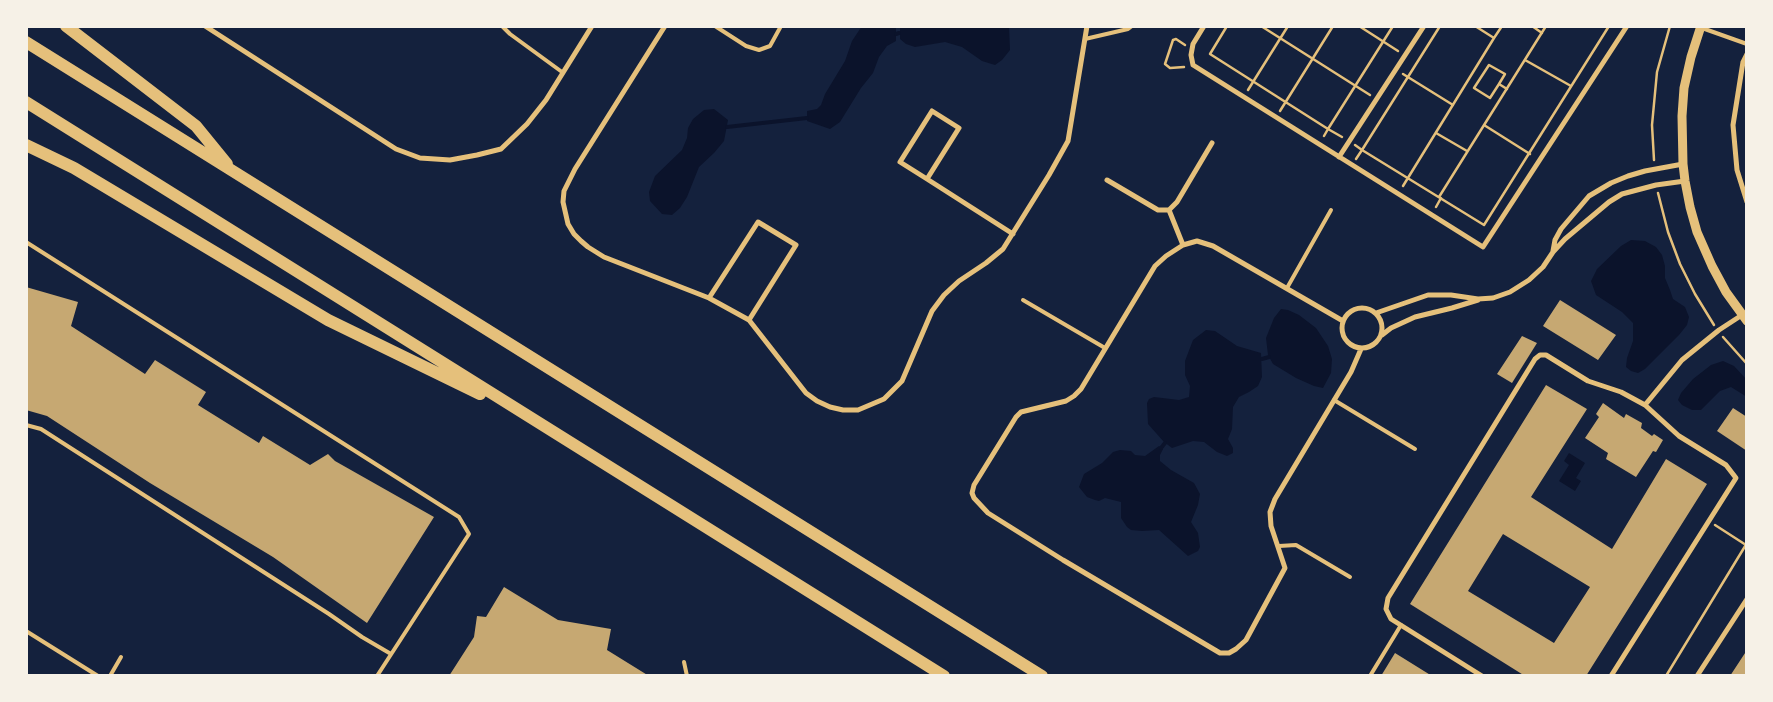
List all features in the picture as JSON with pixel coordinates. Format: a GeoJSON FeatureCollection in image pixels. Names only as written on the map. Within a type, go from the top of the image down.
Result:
{"type":"FeatureCollection","features":[{"type":"Feature","properties":{"kind":"highway"},"geometry":{"type":"LineString","coordinates":[[66,26],[196,126],[233,171]]}},
{"type":"Feature","properties":{"kind":"highway"},"geometry":{"type":"LineString","coordinates":[[26,42],[1042,676]]}},
{"type":"Feature","properties":{"kind":"highway"},"geometry":{"type":"LineString","coordinates":[[26,102],[944,676]]}},
{"type":"Feature","properties":{"kind":"highway"},"geometry":{"type":"LineString","coordinates":[[26,145],[74,168],[328,320],[542,424]]}},
{"type":"Feature","properties":{"kind":"street"},"geometry":{"type":"LineString","coordinates":[[205,26],[396,149],[420,158],[450,160],[477,156],[501,149],[527,124],[546,100],[591,27]]}},
{"type":"Feature","properties":{"kind":"street"},"geometry":{"type":"LineString","coordinates":[[665,26],[575,169],[564,191],[564,214],[574,234],[588,247],[604,257],[709,298],[749,320],[806,393],[816,401],[843,410],[858,410],[884,399],[902,381],[932,311],[944,295],[959,281],[1003,249],[1050,176],[1068,141],[1087,26]]}},
{"type":"Feature","properties":{"kind":"street"},"geometry":{"type":"LineString","coordinates":[[1204,26],[1193,44],[1190,54],[1193,65],[1483,247],[1627,26]]}},
{"type":"Feature","properties":{"kind":"street"},"geometry":{"type":"LineString","coordinates":[[1340,156],[1424,26]]}},
{"type":"Feature","properties":{"kind":"street"},"geometry":{"type":"LineString","coordinates":[[1645,405],[1682,360],[1719,330],[1745,318],[1712,266],[1697,232],[1685,181],[1682,116],[1684,88],[1691,57],[1701,27]]}},
{"type":"Feature","properties":{"kind":"street"},"geometry":{"type":"LineString","coordinates":[[1747,54],[1743,62],[1733,125],[1737,170],[1747,202]]}},
{"type":"Feature","properties":{"kind":"street"},"geometry":{"type":"LineString","coordinates":[[927,179],[959,128],[932,111],[900,162],[1013,234]]}},
{"type":"Feature","properties":{"kind":"street"},"geometry":{"type":"LineString","coordinates":[[1107,180],[1158,210],[1169,210],[1177,202],[1212,143]]}},
{"type":"Feature","properties":{"kind":"street"},"geometry":{"type":"LineString","coordinates":[[1553,252],[1555,240],[1561,229],[1589,196],[1611,183],[1628,176],[1683,164]]}},
{"type":"Feature","properties":{"kind":"street"},"geometry":{"type":"LineString","coordinates":[[1376,313],[1428,296],[1451,294],[1478,299],[1493,298],[1510,292],[1529,280],[1543,267],[1553,252],[1578,226],[1622,194],[1656,185],[1685,181]]}},
{"type":"Feature","properties":{"kind":"street"},"geometry":{"type":"LineString","coordinates":[[1169,210],[1183,245]]}},
{"type":"Feature","properties":{"kind":"street"},"geometry":{"type":"LineString","coordinates":[[709,298],[758,222],[796,246],[749,320]]}},
{"type":"Feature","properties":{"kind":"street"},"geometry":{"type":"LineString","coordinates":[[1343,321],[1213,246],[1197,241],[1183,245],[1155,266],[1081,389],[1074,396],[1066,400],[1021,412],[1016,417],[974,485],[972,492],[974,498],[988,513],[1220,653],[1229,653],[1246,640],[1285,568],[1271,526],[1270,512],[1351,372],[1360,349]]}},
{"type":"Feature","properties":{"kind":"street"},"geometry":{"type":"LineString","coordinates":[[1382,335],[1381,319],[1376,313],[1364,308],[1358,308],[1346,315],[1343,321],[1342,330],[1345,339],[1352,346],[1360,349],[1374,345],[1382,335],[1392,328],[1415,317],[1452,308],[1478,299]]}},
{"type":"Feature","properties":{"kind":"street"},"geometry":{"type":"LineString","coordinates":[[1482,676],[1391,619],[1386,609],[1388,598],[1535,358],[1540,355],[1546,355],[1588,381],[1621,392],[1645,405],[1679,436],[1726,465],[1736,478],[1610,676]]}},
{"type":"Feature","properties":{"kind":"street"},"geometry":{"type":"LineString","coordinates":[[1697,676],[1747,598]]}},
{"type":"Feature","properties":{"kind":"lane"},"geometry":{"type":"LineString","coordinates":[[502,26],[562,72]]}},
{"type":"Feature","properties":{"kind":"lane"},"geometry":{"type":"LineString","coordinates":[[715,26],[746,46],[759,50],[770,46],[780,26]]}},
{"type":"Feature","properties":{"kind":"lane"},"geometry":{"type":"LineString","coordinates":[[1084,38],[1128,29],[1132,26]]}},
{"type":"Feature","properties":{"kind":"lane"},"geometry":{"type":"LineString","coordinates":[[1701,27],[1747,44]]}},
{"type":"Feature","properties":{"kind":"lane"},"geometry":{"type":"LineString","coordinates":[[1287,288],[1331,210]]}},
{"type":"Feature","properties":{"kind":"lane"},"geometry":{"type":"LineString","coordinates":[[26,242],[459,517],[469,534],[378,676]]}},
{"type":"Feature","properties":{"kind":"lane"},"geometry":{"type":"LineString","coordinates":[[1023,300],[1105,348]]}},
{"type":"Feature","properties":{"kind":"lane"},"geometry":{"type":"LineString","coordinates":[[1334,400],[1415,449]]}},
{"type":"Feature","properties":{"kind":"lane"},"geometry":{"type":"LineString","coordinates":[[26,425],[41,429],[362,637],[392,654]]}},
{"type":"Feature","properties":{"kind":"lane"},"geometry":{"type":"LineString","coordinates":[[1279,546],[1296,545],[1350,577]]}},
{"type":"Feature","properties":{"kind":"lane"},"geometry":{"type":"LineString","coordinates":[[1370,676],[1401,625]]}},
{"type":"Feature","properties":{"kind":"lane"},"geometry":{"type":"LineString","coordinates":[[26,631],[98,676]]}},
{"type":"Feature","properties":{"kind":"lane"},"geometry":{"type":"LineString","coordinates":[[110,676],[121,657]]}},
{"type":"Feature","properties":{"kind":"lane"},"geometry":{"type":"LineString","coordinates":[[684,662],[687,676]]}},
{"type":"Feature","properties":{"kind":"path"},"geometry":{"type":"LineString","coordinates":[[1227,26],[1210,54],[1328,129],[1393,26]]}},
{"type":"Feature","properties":{"kind":"path"},"geometry":{"type":"LineString","coordinates":[[1261,26],[1376,99]]}},
{"type":"Feature","properties":{"kind":"path"},"geometry":{"type":"LineString","coordinates":[[1244,97],[1288,26]]}},
{"type":"Feature","properties":{"kind":"path"},"geometry":{"type":"LineString","coordinates":[[1276,116],[1333,26]]}},
{"type":"Feature","properties":{"kind":"path"},"geometry":{"type":"LineString","coordinates":[[1359,26],[1405,55]]}},
{"type":"Feature","properties":{"kind":"path"},"geometry":{"type":"LineString","coordinates":[[1440,26],[1362,150],[1484,225],[1609,26]]}},
{"type":"Feature","properties":{"kind":"path"},"geometry":{"type":"LineString","coordinates":[[1475,26],[1494,38]]}},
{"type":"Feature","properties":{"kind":"path"},"geometry":{"type":"LineString","coordinates":[[1398,193],[1502,26]]}},
{"type":"Feature","properties":{"kind":"path"},"geometry":{"type":"LineString","coordinates":[[1532,26],[1542,33]]}},
{"type":"Feature","properties":{"kind":"path"},"geometry":{"type":"LineString","coordinates":[[1439,197],[1546,26]]}},
{"type":"Feature","properties":{"kind":"path"},"geometry":{"type":"LineString","coordinates":[[1184,67],[1167,67],[1165,64],[1168,51],[1173,40],[1176,39],[1185,45],[1193,44]]}},
{"type":"Feature","properties":{"kind":"path"},"geometry":{"type":"LineString","coordinates":[[1525,60],[1583,94]]}},
{"type":"Feature","properties":{"kind":"path"},"geometry":{"type":"LineString","coordinates":[[1489,65],[1505,74],[1499,84],[1490,98],[1474,88],[1489,65]]}},
{"type":"Feature","properties":{"kind":"path"},"geometry":{"type":"LineString","coordinates":[[1395,70],[1453,105]]}},
{"type":"Feature","properties":{"kind":"path"},"geometry":{"type":"LineString","coordinates":[[1499,84],[1507,89]]}},
{"type":"Feature","properties":{"kind":"path"},"geometry":{"type":"LineString","coordinates":[[1496,89],[1504,94]]}},
{"type":"Feature","properties":{"kind":"path"},"geometry":{"type":"LineString","coordinates":[[1484,125],[1540,160]]}},
{"type":"Feature","properties":{"kind":"path"},"geometry":{"type":"LineString","coordinates":[[1436,133],[1468,152]]}},
{"type":"Feature","properties":{"kind":"path"},"geometry":{"type":"LineString","coordinates":[[1666,676],[1746,544],[1708,520]]}},
{"type":"Feature","properties":{"kind":"water"},"geometry":{"type":"Polygon","coordinates":[[[862,26],[894,26],[896,28],[896,41],[887,46],[879,57],[873,73],[861,88],[840,122],[830,129],[807,121],[807,111],[817,109],[821,105],[825,94],[845,61],[852,41],[862,26]]]}},
{"type":"Feature","properties":{"kind":"water"},"geometry":{"type":"Polygon","coordinates":[[[900,26],[1009,26],[1010,50],[995,65],[982,61],[962,47],[945,42],[915,47],[906,44],[900,39],[900,26]]]}},
{"type":"Feature","properties":{"kind":"water"},"geometry":{"type":"Polygon","coordinates":[[[714,109],[728,120],[724,141],[699,167],[687,197],[680,208],[672,215],[662,214],[650,201],[649,192],[655,176],[682,150],[687,138],[688,128],[693,119],[704,110],[714,109]]]}},
{"type":"Feature","properties":{"kind":"water"},"geometry":{"type":"Polygon","coordinates":[[[1631,240],[1645,241],[1656,247],[1662,255],[1665,266],[1665,278],[1673,299],[1685,307],[1689,317],[1687,325],[1679,335],[1645,369],[1638,373],[1626,367],[1633,341],[1633,323],[1622,312],[1596,295],[1591,281],[1597,269],[1621,246],[1631,240]]]}},
{"type":"Feature","properties":{"kind":"water"},"geometry":{"type":"Polygon","coordinates":[[[1281,309],[1299,315],[1316,328],[1328,346],[1332,359],[1331,373],[1323,388],[1296,378],[1273,364],[1268,355],[1266,338],[1274,318],[1281,309]]]}},
{"type":"Feature","properties":{"kind":"water"},"geometry":{"type":"Polygon","coordinates":[[[1206,330],[1215,331],[1237,346],[1261,353],[1262,377],[1258,386],[1239,397],[1233,407],[1232,429],[1228,439],[1233,448],[1233,453],[1227,456],[1217,452],[1204,442],[1193,441],[1172,448],[1148,424],[1147,403],[1149,399],[1154,397],[1179,400],[1189,397],[1190,386],[1185,375],[1185,361],[1193,340],[1206,330]]]}},
{"type":"Feature","properties":{"kind":"water"},"geometry":{"type":"Polygon","coordinates":[[[1723,361],[1734,366],[1747,380],[1747,397],[1731,387],[1720,391],[1701,410],[1692,410],[1682,405],[1678,400],[1681,393],[1693,379],[1711,365],[1723,361]]]}},
{"type":"Feature","properties":{"kind":"water"},"geometry":{"type":"Polygon","coordinates":[[[1159,446],[1163,449],[1160,461],[1171,470],[1194,483],[1200,494],[1191,522],[1198,533],[1200,547],[1198,551],[1188,556],[1159,530],[1131,530],[1127,527],[1121,518],[1121,502],[1105,498],[1099,501],[1095,500],[1087,497],[1079,487],[1084,474],[1102,463],[1113,452],[1120,450],[1131,451],[1135,455],[1145,456],[1159,446]]]}},
{"type":"Feature","properties":{"kind":"water"},"geometry":{"type":"Polygon","coordinates":[[[1569,453],[1585,463],[1576,478],[1581,481],[1575,491],[1559,481],[1569,465],[1564,461],[1569,453]]]}},
{"type":"Feature","properties":{"kind":"building"},"geometry":{"type":"Polygon","coordinates":[[[26,287],[78,302],[71,326],[145,374],[155,360],[206,392],[198,405],[259,443],[263,436],[310,465],[328,454],[335,461],[434,517],[367,623],[273,557],[150,483],[47,416],[26,410],[26,287]]]}},
{"type":"Feature","properties":{"kind":"building"},"geometry":{"type":"Polygon","coordinates":[[[1560,300],[1616,335],[1598,360],[1543,326],[1560,300]]]}},
{"type":"Feature","properties":{"kind":"building"},"geometry":{"type":"Polygon","coordinates":[[[1522,336],[1537,343],[1512,383],[1497,374],[1522,336]]]}},
{"type":"Feature","properties":{"kind":"building"},"geometry":{"type":"Polygon","coordinates":[[[1546,385],[1587,409],[1531,497],[1612,549],[1666,459],[1707,484],[1586,676],[1525,676],[1410,604],[1546,385]],[[1503,534],[1468,591],[1554,643],[1590,587],[1503,534]]]}},
{"type":"Feature","properties":{"kind":"building"},"geometry":{"type":"Polygon","coordinates":[[[1603,403],[1624,418],[1626,414],[1642,423],[1641,428],[1652,436],[1654,434],[1663,440],[1656,452],[1653,451],[1636,477],[1606,459],[1608,453],[1585,438],[1599,417],[1596,414],[1603,403]]]}},
{"type":"Feature","properties":{"kind":"building"},"geometry":{"type":"Polygon","coordinates":[[[1733,408],[1747,417],[1747,451],[1717,431],[1733,408]]]}},
{"type":"Feature","properties":{"kind":"building"},"geometry":{"type":"Polygon","coordinates":[[[504,587],[558,620],[611,629],[607,650],[649,676],[449,676],[474,637],[477,616],[486,617],[504,587]]]}},
{"type":"Feature","properties":{"kind":"building"},"geometry":{"type":"Polygon","coordinates":[[[1747,650],[1747,676],[1730,676],[1747,650]]]}},
{"type":"Feature","properties":{"kind":"building"},"geometry":{"type":"Polygon","coordinates":[[[1395,653],[1432,676],[1381,676],[1395,653]]]}},
{"type":"Feature","properties":{"kind":"waterway"},"geometry":{"type":"LineString","coordinates":[[727,127],[807,118]]}},
{"type":"Feature","properties":{"kind":"waterway"},"geometry":{"type":"LineString","coordinates":[[1262,359],[1269,357]]}},
{"type":"Feature","properties":{"kind":"waterway"},"geometry":{"type":"LineString","coordinates":[[1161,448],[1165,443]]}}]}
